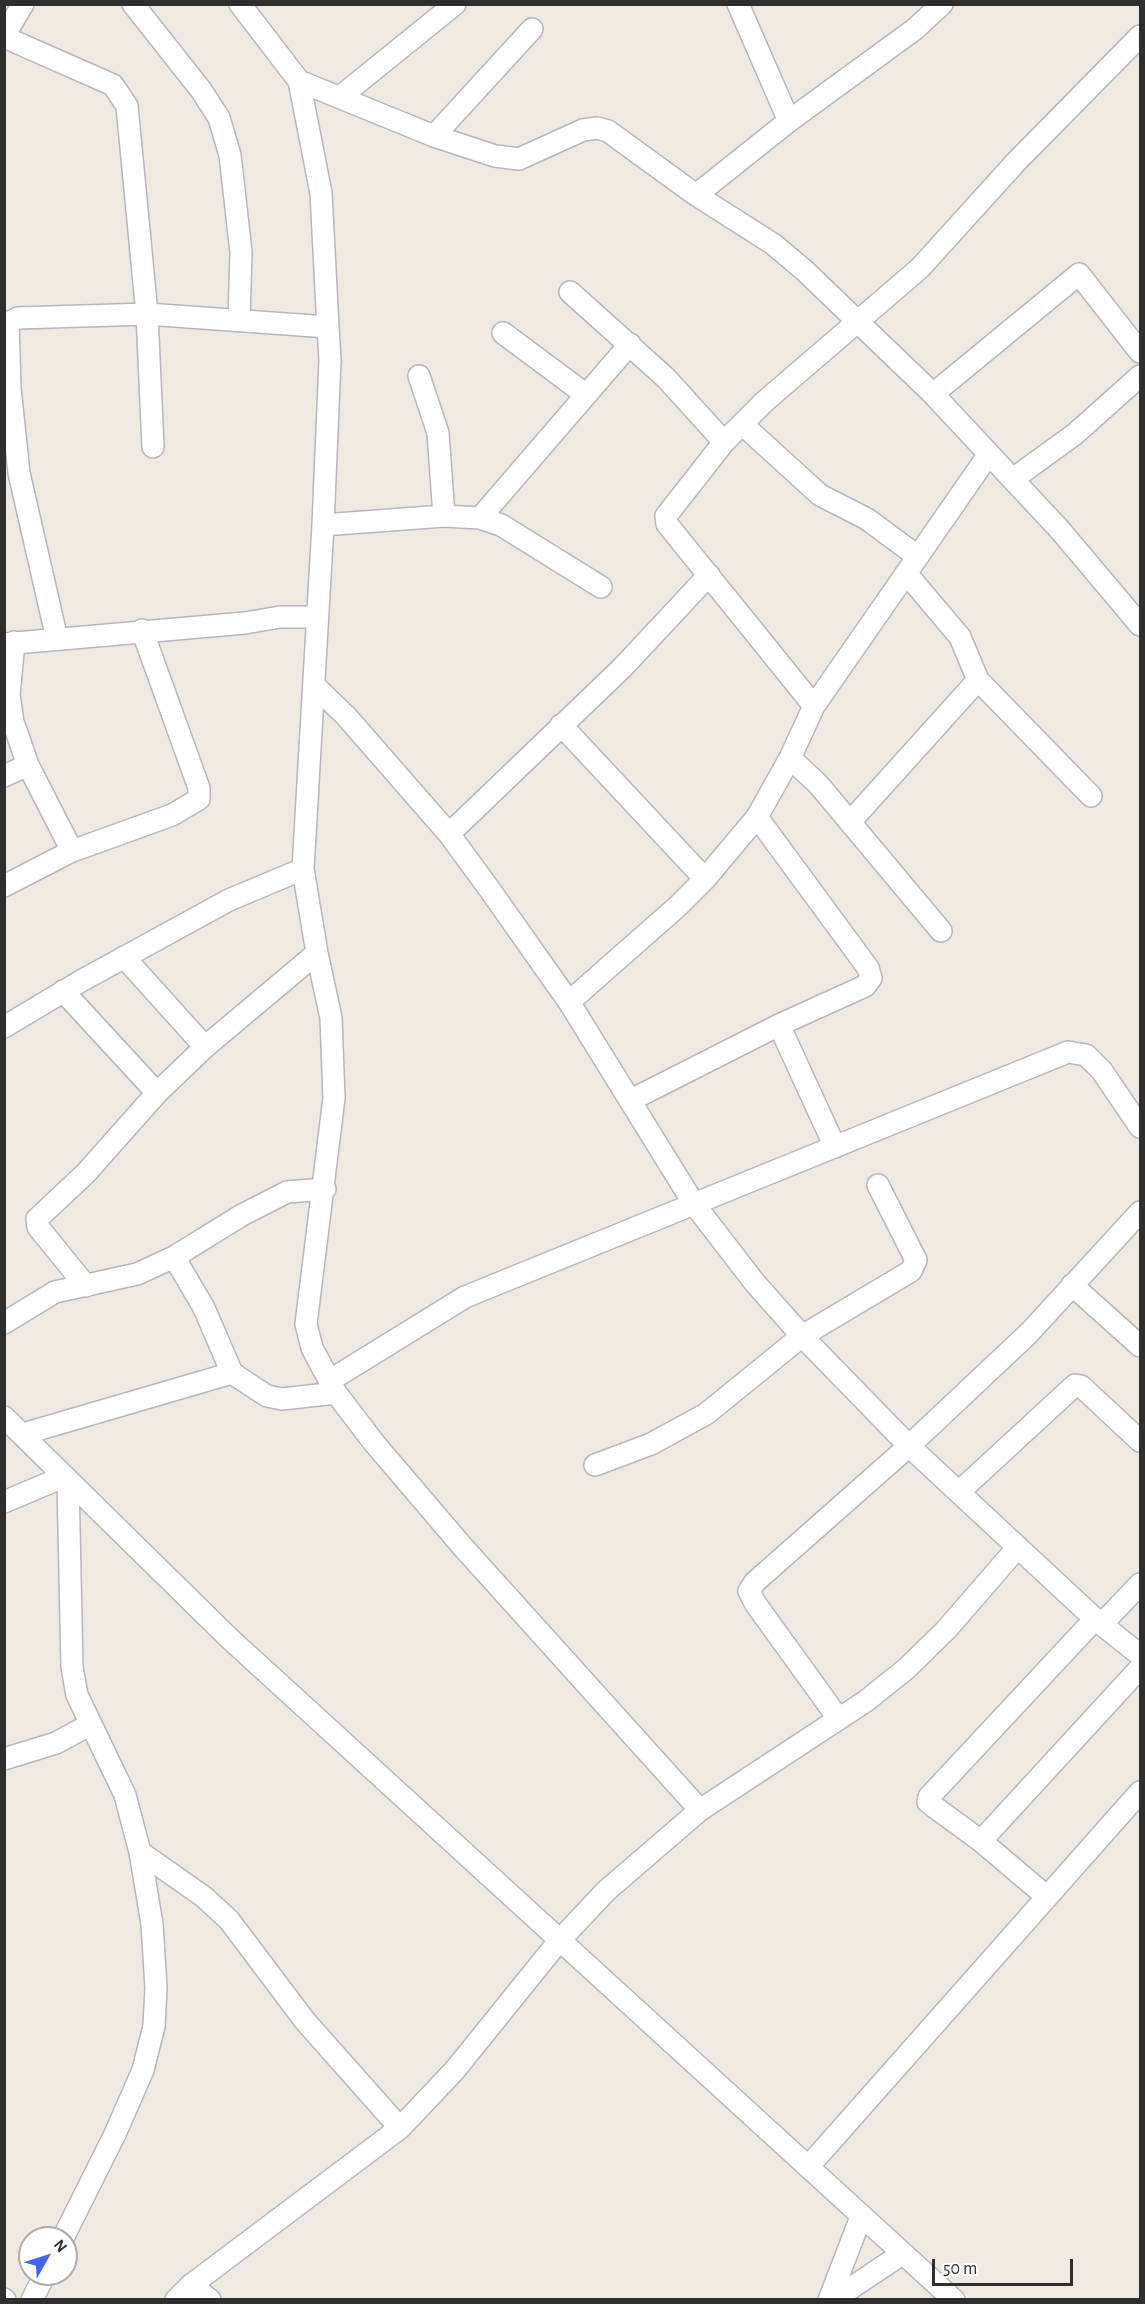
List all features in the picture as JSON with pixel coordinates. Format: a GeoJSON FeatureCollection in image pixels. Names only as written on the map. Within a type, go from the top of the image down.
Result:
{"type":"FeatureCollection","features":[{"type":"Feature","properties":{"kind":"street"},"geometry":{"type":"LineString","coordinates":[[23,4],[4,37],[113,85],[123,96],[127,106],[147,314],[153,447]]}},
{"type":"Feature","properties":{"kind":"street"},"geometry":{"type":"LineString","coordinates":[[133,4],[201,90],[219,118],[230,155],[241,252],[239,320]]}},
{"type":"Feature","properties":{"kind":"street"},"geometry":{"type":"LineString","coordinates":[[240,4],[299,81],[321,193],[330,360],[303,869],[316,953],[331,1018],[334,1098],[325,1189],[306,1324],[312,1348],[332,1387],[375,1444],[462,1546],[700,1810]]}},
{"type":"Feature","properties":{"kind":"street"},"geometry":{"type":"LineString","coordinates":[[340,97],[455,4]]}},
{"type":"Feature","properties":{"kind":"street"},"geometry":{"type":"LineString","coordinates":[[738,4],[789,121]]}},
{"type":"Feature","properties":{"kind":"street"},"geometry":{"type":"LineString","coordinates":[[696,195],[789,121],[915,29],[942,4]]}},
{"type":"Feature","properties":{"kind":"street"},"geometry":{"type":"LineString","coordinates":[[434,136],[532,29]]}},
{"type":"Feature","properties":{"kind":"street"},"geometry":{"type":"LineString","coordinates":[[814,706],[667,524],[666,516],[724,442],[829,345],[920,267],[1016,162],[1140,36]]}},
{"type":"Feature","properties":{"kind":"street"},"geometry":{"type":"LineString","coordinates":[[299,81],[434,136],[495,156],[519,159],[583,130],[597,128],[608,131],[696,195],[773,244],[859,321],[933,394],[1013,479],[1060,530],[1140,625]]}},
{"type":"Feature","properties":{"kind":"street"},"geometry":{"type":"LineString","coordinates":[[933,394],[1079,274],[1140,352]]}},
{"type":"Feature","properties":{"kind":"street"},"geometry":{"type":"LineString","coordinates":[[570,292],[666,378],[724,442]]}},
{"type":"Feature","properties":{"kind":"street"},"geometry":{"type":"LineString","coordinates":[[57,639],[20,473],[10,388],[8,323],[18,318],[147,314],[328,327]]}},
{"type":"Feature","properties":{"kind":"street"},"geometry":{"type":"LineString","coordinates":[[503,333],[585,394]]}},
{"type":"Feature","properties":{"kind":"street"},"geometry":{"type":"LineString","coordinates":[[480,518],[630,344]]}},
{"type":"Feature","properties":{"kind":"street"},"geometry":{"type":"LineString","coordinates":[[419,376],[438,433],[444,516]]}},
{"type":"Feature","properties":{"kind":"street"},"geometry":{"type":"LineString","coordinates":[[1013,479],[1075,434],[1140,376]]}},
{"type":"Feature","properties":{"kind":"street"},"geometry":{"type":"LineString","coordinates":[[742,424],[820,495],[867,519],[911,565],[960,637],[978,681],[1090,796]]}},
{"type":"Feature","properties":{"kind":"street"},"geometry":{"type":"LineString","coordinates":[[569,1002],[705,879],[757,816],[790,758],[814,706],[989,454]]}},
{"type":"Feature","properties":{"kind":"street"},"geometry":{"type":"LineString","coordinates":[[323,525],[444,516],[480,518],[501,525],[601,587]]}},
{"type":"Feature","properties":{"kind":"street"},"geometry":{"type":"LineString","coordinates":[[449,834],[622,668],[709,575]]}},
{"type":"Feature","properties":{"kind":"street"},"geometry":{"type":"LineString","coordinates":[[72,851],[28,765],[13,722],[9,695],[9,643],[245,623],[280,617],[317,617]]}},
{"type":"Feature","properties":{"kind":"street"},"geometry":{"type":"LineString","coordinates":[[4,886],[72,851],[172,815],[199,799],[199,788],[142,630]]}},
{"type":"Feature","properties":{"kind":"street"},"geometry":{"type":"LineString","coordinates":[[850,822],[978,681]]}},
{"type":"Feature","properties":{"kind":"street"},"geometry":{"type":"LineString","coordinates":[[314,685],[346,716],[449,834],[569,1002],[694,1204],[755,1283],[802,1336],[909,1446],[1099,1621],[1140,1655]]}},
{"type":"Feature","properties":{"kind":"street"},"geometry":{"type":"LineString","coordinates":[[561,725],[705,879]]}},
{"type":"Feature","properties":{"kind":"street"},"geometry":{"type":"LineString","coordinates":[[790,758],[818,784],[941,931]]}},
{"type":"Feature","properties":{"kind":"street"},"geometry":{"type":"LineString","coordinates":[[4,777],[28,765]]}},
{"type":"Feature","properties":{"kind":"street"},"geometry":{"type":"LineString","coordinates":[[631,1100],[779,1025],[865,987],[871,978],[868,968],[757,816]]}},
{"type":"Feature","properties":{"kind":"street"},"geometry":{"type":"LineString","coordinates":[[4,1027],[63,991],[229,900],[303,869]]}},
{"type":"Feature","properties":{"kind":"street"},"geometry":{"type":"LineString","coordinates":[[86,1286],[38,1227],[38,1219],[86,1173],[157,1093],[206,1047],[316,953]]}},
{"type":"Feature","properties":{"kind":"street"},"geometry":{"type":"LineString","coordinates":[[124,957],[206,1047]]}},
{"type":"Feature","properties":{"kind":"street"},"geometry":{"type":"LineString","coordinates":[[63,991],[157,1093]]}},
{"type":"Feature","properties":{"kind":"street"},"geometry":{"type":"LineString","coordinates":[[779,1025],[835,1147]]}},
{"type":"Feature","properties":{"kind":"street"},"geometry":{"type":"LineString","coordinates":[[174,1257],[204,1308],[232,1373],[267,1396],[282,1399],[332,1387],[465,1297],[1068,1052],[1086,1055],[1102,1071],[1140,1127]]}},
{"type":"Feature","properties":{"kind":"street"},"geometry":{"type":"LineString","coordinates":[[595,1465],[651,1444],[706,1414],[802,1336],[916,1266],[916,1260],[879,1185]]}},
{"type":"Feature","properties":{"kind":"street"},"geometry":{"type":"LineString","coordinates":[[4,1323],[55,1292],[137,1274],[174,1257],[242,1215],[287,1192],[325,1189]]}},
{"type":"Feature","properties":{"kind":"street"},"geometry":{"type":"LineString","coordinates":[[838,1718],[755,1603],[749,1591],[755,1582],[909,1446],[1029,1333],[1140,1212]]}},
{"type":"Feature","properties":{"kind":"street"},"geometry":{"type":"LineString","coordinates":[[1072,1286],[1140,1346]]}},
{"type":"Feature","properties":{"kind":"street"},"geometry":{"type":"LineString","coordinates":[[23,1434],[232,1373]]}},
{"type":"Feature","properties":{"kind":"street"},"geometry":{"type":"LineString","coordinates":[[960,1491],[1075,1385],[1082,1386],[1140,1441]]}},
{"type":"Feature","properties":{"kind":"street"},"geometry":{"type":"LineString","coordinates":[[4,1417],[229,1638],[954,2300]]}},
{"type":"Feature","properties":{"kind":"street"},"geometry":{"type":"LineString","coordinates":[[4,1502],[65,1479]]}},
{"type":"Feature","properties":{"kind":"street"},"geometry":{"type":"LineString","coordinates":[[65,1479],[72,1667],[77,1695],[125,1795],[140,1852],[152,1924],[156,1988],[154,2026],[143,2070],[115,2134],[69,2226]]}},
{"type":"Feature","properties":{"kind":"street"},"geometry":{"type":"LineString","coordinates":[[184,2292],[400,2128],[454,2071],[559,1941],[606,1891],[700,1810],[866,1701],[906,1668],[946,1630],[1018,1547]]}},
{"type":"Feature","properties":{"kind":"street"},"geometry":{"type":"LineString","coordinates":[[1047,1897],[981,1840],[928,1802],[929,1797],[1099,1621],[1140,1584]]}},
{"type":"Feature","properties":{"kind":"street"},"geometry":{"type":"LineString","coordinates":[[981,1840],[1140,1668]]}},
{"type":"Feature","properties":{"kind":"street"},"geometry":{"type":"LineString","coordinates":[[4,1759],[56,1743],[91,1724]]}},
{"type":"Feature","properties":{"kind":"street"},"geometry":{"type":"LineString","coordinates":[[808,2167],[1140,1792]]}},
{"type":"Feature","properties":{"kind":"street"},"geometry":{"type":"LineString","coordinates":[[140,1852],[204,1897],[229,1920],[305,2021],[400,2128]]}},
{"type":"Feature","properties":{"kind":"street"},"geometry":{"type":"LineString","coordinates":[[829,2300],[861,2217]]}},
{"type":"Feature","properties":{"kind":"street"},"geometry":{"type":"LineString","coordinates":[[833,2300],[902,2254]]}},
{"type":"Feature","properties":{"kind":"street"},"geometry":{"type":"LineString","coordinates":[[33,2300],[39,2286]]}},
{"type":"Feature","properties":{"kind":"street"},"geometry":{"type":"LineString","coordinates":[[184,2292],[210,2300]]}}]}
